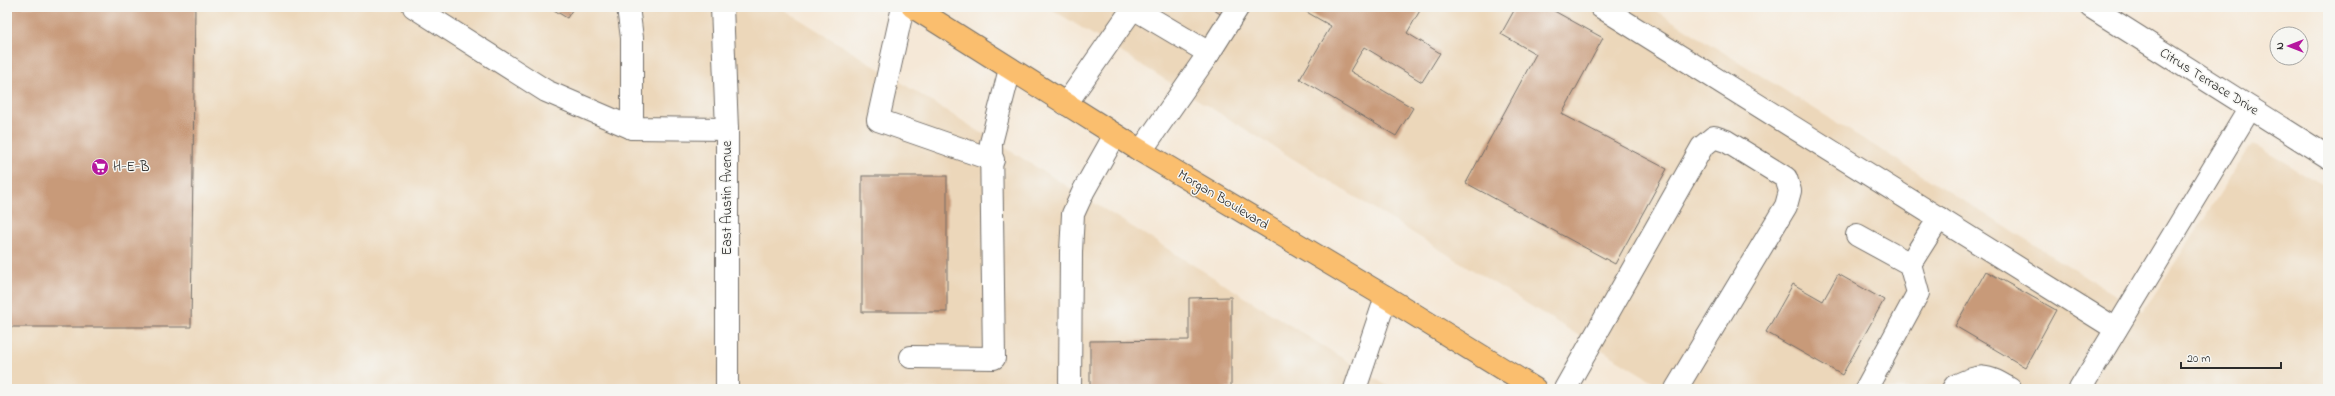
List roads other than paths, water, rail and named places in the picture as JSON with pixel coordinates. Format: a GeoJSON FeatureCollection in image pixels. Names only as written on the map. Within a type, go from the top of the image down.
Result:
{"type":"FeatureCollection","features":[{"type":"Feature","properties":{"kind":"main road","name":"Morgan Boulevard"},"geometry":{"type":"LineString","coordinates":[[913,7],[1141,151],[1386,297],[1535,389]]}},
{"type":"Feature","properties":{"kind":"street"},"geometry":{"type":"LineString","coordinates":[[414,7],[546,91],[632,128],[727,129]]}},
{"type":"Feature","properties":{"kind":"street"},"geometry":{"type":"LineString","coordinates":[[628,7],[632,38],[632,128]]}},
{"type":"Feature","properties":{"kind":"street","name":"East Austin Avenue"},"geometry":{"type":"LineString","coordinates":[[722,7],[727,129],[727,389]]}},
{"type":"Feature","properties":{"kind":"street"},"geometry":{"type":"LineString","coordinates":[[903,7],[878,120],[993,160]]}},
{"type":"Feature","properties":{"kind":"street"},"geometry":{"type":"LineString","coordinates":[[1141,151],[1238,7]]}},
{"type":"Feature","properties":{"kind":"street"},"geometry":{"type":"LineString","coordinates":[[1601,7],[2116,329]]}},
{"type":"Feature","properties":{"kind":"street","name":"Citrus Terrace Drive"},"geometry":{"type":"LineString","coordinates":[[2091,7],[2328,157]]}},
{"type":"Feature","properties":{"kind":"street"},"geometry":{"type":"LineString","coordinates":[[1066,104],[1133,8],[1209,52]]}},
{"type":"Feature","properties":{"kind":"street"},"geometry":{"type":"LineString","coordinates":[[911,357],[994,358],[993,160],[991,143],[1010,68]]}},
{"type":"Feature","properties":{"kind":"street"},"geometry":{"type":"LineString","coordinates":[[2080,389],[2250,108]]}},
{"type":"Feature","properties":{"kind":"street"},"geometry":{"type":"LineString","coordinates":[[1070,389],[1070,252],[1073,214],[1084,190],[1115,135]]}},
{"type":"Feature","properties":{"kind":"street"},"geometry":{"type":"LineString","coordinates":[[1564,389],[1702,147],[1714,137],[1726,141],[1786,178],[1790,191],[1786,206],[1676,389]]}},
{"type":"Feature","properties":{"kind":"street"},"geometry":{"type":"LineString","coordinates":[[1910,264],[1939,218]]}},
{"type":"Feature","properties":{"kind":"street"},"geometry":{"type":"LineString","coordinates":[[1857,235],[1910,264],[1918,293],[1866,389]]}},
{"type":"Feature","properties":{"kind":"street"},"geometry":{"type":"LineString","coordinates":[[1355,389],[1386,297]]}},
{"type":"Feature","properties":{"kind":"street"},"geometry":{"type":"LineString","coordinates":[[1953,389],[1955,386],[1974,377],[1992,378],[2010,389]]}},
{"type":"Feature","properties":{"kind":"place","name":"H-E-B"},"geometry":{"type":"Point","coordinates":[100,167]}}]}
